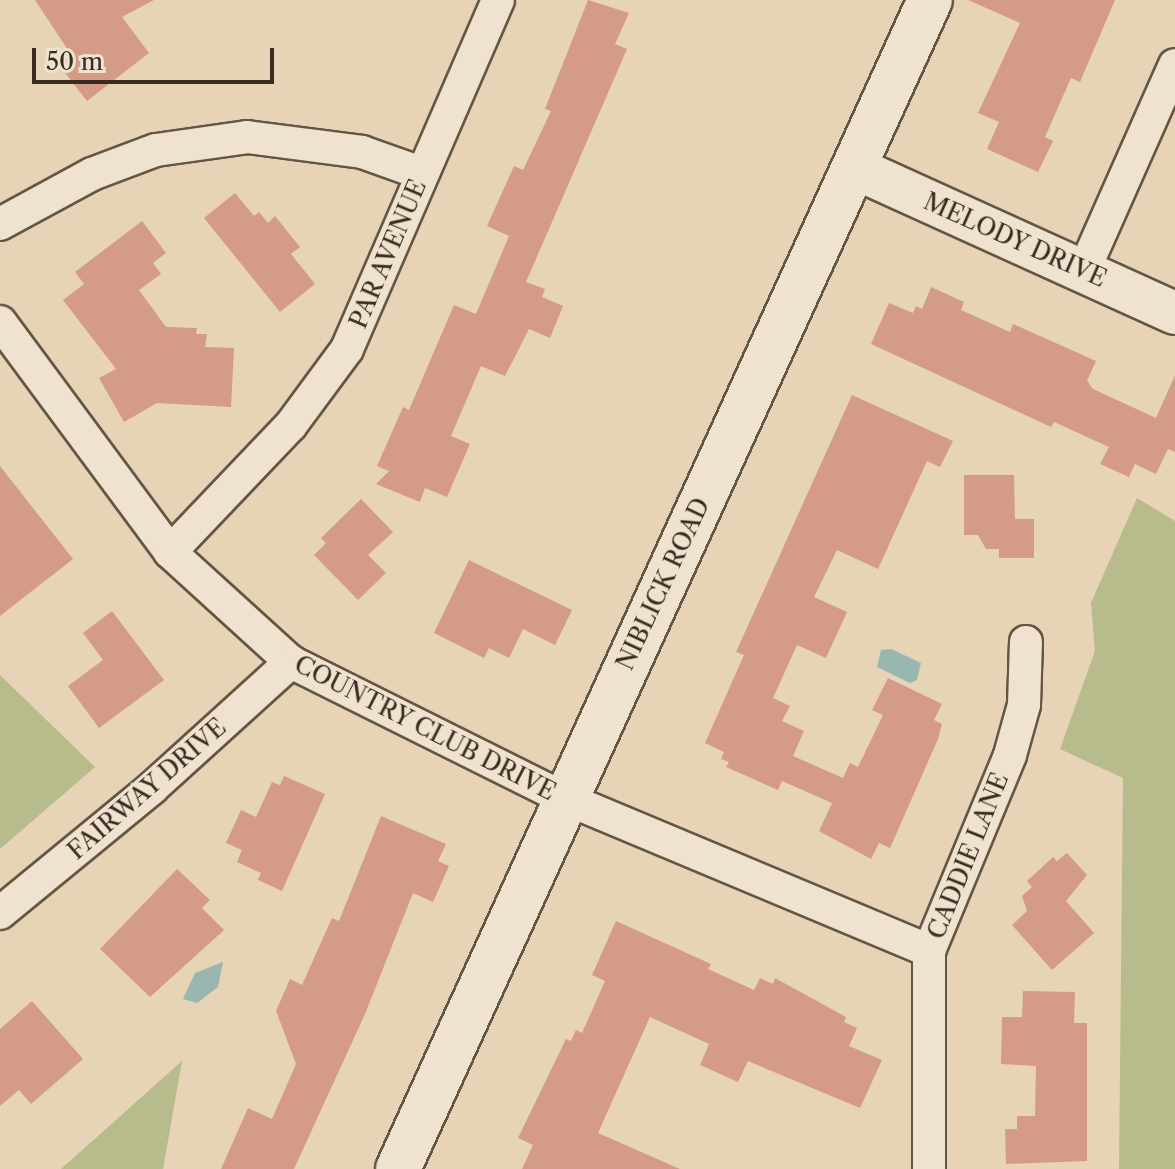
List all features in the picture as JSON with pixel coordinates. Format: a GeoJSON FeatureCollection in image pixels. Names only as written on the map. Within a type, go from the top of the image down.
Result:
{"type":"FeatureCollection","features":[{"type":"Feature","properties":{"kind":"main road","name":"NIBLICK ROAD"},"geometry":{"type":"LineString","coordinates":[[398,1169],[564,798],[930,0]]}},
{"type":"Feature","properties":{"kind":"street","name":"PAR AVENUE"},"geometry":{"type":"LineString","coordinates":[[170,552],[291,425],[347,349],[384,273],[421,173],[498,0]]}},
{"type":"Feature","properties":{"kind":"street"},"geometry":{"type":"LineString","coordinates":[[1084,270],[1175,65]]}},
{"type":"Feature","properties":{"kind":"street"},"geometry":{"type":"LineString","coordinates":[[0,224],[92,174],[156,150],[247,137],[362,152],[421,173]]}},
{"type":"Feature","properties":{"kind":"street","name":"MELODY DRIVE"},"geometry":{"type":"LineString","coordinates":[[855,168],[1175,313]]}},
{"type":"Feature","properties":{"kind":"street","name":"COUNTRY CLUB DRIVE"},"geometry":{"type":"LineString","coordinates":[[0,322],[170,552],[291,662],[564,798],[929,951]]}},
{"type":"Feature","properties":{"kind":"street","name":"CADDIE LANE"},"geometry":{"type":"LineString","coordinates":[[929,1169],[929,951],[1010,755],[1024,705],[1026,642]]}},
{"type":"Feature","properties":{"kind":"street","name":"FAIRWAY DRIVE"},"geometry":{"type":"LineString","coordinates":[[0,913],[152,788],[291,662]]}},
{"type":"Feature","properties":{"kind":"green space"},"geometry":{"type":"Polygon","coordinates":[[[1137,498],[1175,521],[1175,1169],[1119,1169],[1123,778],[1060,749],[1095,651],[1091,603],[1137,498]]]}},
{"type":"Feature","properties":{"kind":"green space"},"geometry":{"type":"Polygon","coordinates":[[[0,675],[95,767],[0,849],[0,675]]]}},
{"type":"Feature","properties":{"kind":"green space"},"geometry":{"type":"Polygon","coordinates":[[[182,1061],[163,1169],[61,1169],[182,1061]]]}},
{"type":"Feature","properties":{"kind":"water"},"geometry":{"type":"Polygon","coordinates":[[[891,649],[921,663],[917,680],[910,683],[877,667],[881,650],[891,649]]]}},
{"type":"Feature","properties":{"kind":"water"},"geometry":{"type":"Polygon","coordinates":[[[223,962],[218,987],[197,1003],[183,999],[195,973],[223,962]]]}},
{"type":"Feature","properties":{"kind":"building"},"geometry":{"type":"Polygon","coordinates":[[[35,0],[154,0],[122,17],[149,53],[87,101],[55,60],[68,50],[35,0]]]}},
{"type":"Feature","properties":{"kind":"building"},"geometry":{"type":"Polygon","coordinates":[[[588,0],[629,13],[615,44],[627,49],[526,282],[545,289],[542,297],[563,306],[550,338],[529,329],[505,376],[481,366],[451,436],[470,444],[447,497],[425,488],[420,502],[376,484],[389,471],[377,466],[403,407],[409,410],[454,305],[476,314],[509,236],[487,226],[514,166],[523,170],[551,111],[545,109],[588,0]]]}},
{"type":"Feature","properties":{"kind":"building"},"geometry":{"type":"Polygon","coordinates":[[[968,0],[1115,0],[1080,82],[1071,78],[1045,137],[1053,141],[1038,172],[987,149],[999,122],[978,113],[1020,23],[968,0]]]}},
{"type":"Feature","properties":{"kind":"building"},"geometry":{"type":"Polygon","coordinates":[[[235,193],[254,216],[259,212],[268,223],[275,216],[300,247],[291,254],[315,284],[280,312],[204,218],[235,193]]]}},
{"type":"Feature","properties":{"kind":"building"},"geometry":{"type":"Polygon","coordinates":[[[142,221],[166,253],[153,263],[161,274],[139,290],[166,327],[197,328],[196,334],[207,334],[205,347],[234,348],[231,407],[157,403],[124,422],[99,378],[116,369],[63,300],[84,284],[75,272],[142,221]]]}},
{"type":"Feature","properties":{"kind":"building"},"geometry":{"type":"Polygon","coordinates":[[[931,287],[964,302],[961,310],[1010,332],[1013,324],[1096,361],[1087,381],[1093,389],[1156,418],[1175,375],[1175,452],[1168,449],[1156,474],[1135,464],[1129,477],[1100,464],[1109,447],[1054,422],[1051,427],[871,344],[889,303],[913,313],[916,306],[922,309],[931,287]]]}},
{"type":"Feature","properties":{"kind":"building"},"geometry":{"type":"Polygon","coordinates":[[[852,395],[953,441],[940,467],[927,461],[878,569],[837,550],[814,597],[847,612],[826,658],[797,645],[773,698],[790,706],[782,721],[804,731],[793,756],[843,778],[850,763],[858,767],[883,715],[872,710],[888,678],[942,704],[934,720],[942,724],[938,739],[890,848],[879,843],[871,859],[819,831],[832,803],[782,781],[778,790],[726,767],[729,762],[721,759],[724,752],[705,743],[744,655],[736,652],[852,395]]]}},
{"type":"Feature","properties":{"kind":"building"},"geometry":{"type":"Polygon","coordinates":[[[0,466],[73,559],[0,616],[0,466]]]}},
{"type":"Feature","properties":{"kind":"building"},"geometry":{"type":"Polygon","coordinates":[[[964,475],[1014,475],[1015,519],[1034,519],[1034,558],[999,558],[999,549],[986,549],[978,535],[964,535],[964,475]]]}},
{"type":"Feature","properties":{"kind":"building"},"geometry":{"type":"Polygon","coordinates":[[[361,499],[393,532],[368,555],[386,573],[358,600],[314,555],[326,543],[321,538],[361,499]]]}},
{"type":"Feature","properties":{"kind":"building"},"geometry":{"type":"Polygon","coordinates":[[[469,560],[572,610],[555,645],[523,629],[509,658],[489,648],[484,658],[434,633],[469,560]]]}},
{"type":"Feature","properties":{"kind":"building"},"geometry":{"type":"Polygon","coordinates":[[[112,611],[164,680],[99,728],[68,686],[103,660],[83,633],[112,611]]]}},
{"type":"Feature","properties":{"kind":"building"},"geometry":{"type":"Polygon","coordinates":[[[284,776],[325,794],[282,891],[258,880],[261,873],[237,862],[242,850],[226,843],[241,810],[256,817],[272,782],[280,785],[284,776]]]}},
{"type":"Feature","properties":{"kind":"building"},"geometry":{"type":"Polygon","coordinates":[[[381,816],[446,844],[438,861],[449,866],[433,902],[413,893],[365,1014],[294,1169],[221,1169],[248,1108],[272,1119],[296,1064],[276,1011],[290,979],[302,985],[332,918],[339,921],[381,816]]]}},
{"type":"Feature","properties":{"kind":"building"},"geometry":{"type":"Polygon","coordinates":[[[1067,853],[1087,875],[1066,901],[1094,933],[1052,970],[1012,925],[1027,911],[1022,896],[1032,887],[1027,881],[1053,857],[1057,861],[1067,853]]]}},
{"type":"Feature","properties":{"kind":"building"},"geometry":{"type":"Polygon","coordinates":[[[177,869],[210,900],[202,908],[224,930],[150,997],[100,949],[177,869]]]}},
{"type":"Feature","properties":{"kind":"building"},"geometry":{"type":"Polygon","coordinates":[[[616,921],[711,964],[708,969],[754,990],[760,978],[773,984],[775,978],[846,1017],[844,1022],[857,1028],[849,1046],[882,1060],[860,1108],[748,1061],[738,1082],[700,1065],[709,1044],[650,1017],[598,1133],[680,1169],[522,1169],[533,1145],[518,1138],[566,1039],[571,1041],[576,1030],[582,1033],[605,981],[592,975],[616,921]]]}},
{"type":"Feature","properties":{"kind":"building"},"geometry":{"type":"Polygon","coordinates":[[[1023,991],[1075,992],[1074,1023],[1087,1023],[1087,1161],[1006,1164],[1005,1129],[1017,1129],[1017,1116],[1035,1116],[1036,1066],[1001,1064],[1002,1017],[1022,1017],[1023,991]]]}},
{"type":"Feature","properties":{"kind":"building"},"geometry":{"type":"Polygon","coordinates":[[[32,1001],[83,1059],[31,1104],[19,1090],[0,1106],[0,1029],[32,1001]]]}}]}
